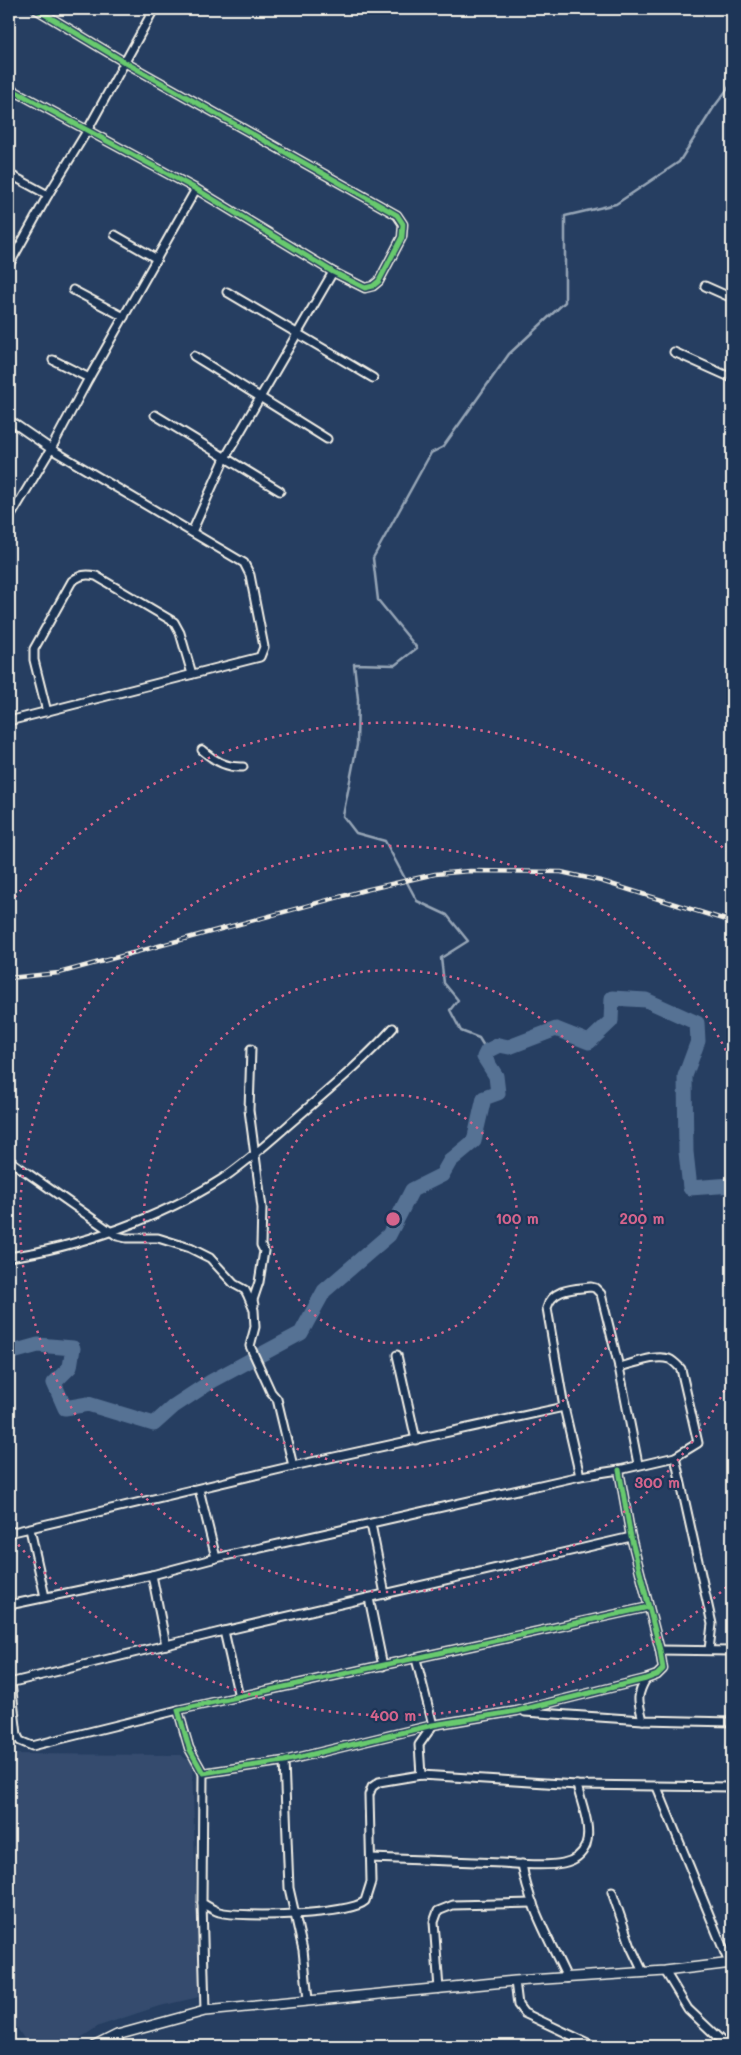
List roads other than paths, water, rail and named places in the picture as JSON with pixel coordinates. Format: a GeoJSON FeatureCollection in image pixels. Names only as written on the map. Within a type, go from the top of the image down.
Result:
{"type":"FeatureCollection","features":[{"type":"Feature","properties":{"kind":"street"},"geometry":{"type":"LineString","coordinates":[[9,88],[196,189],[333,272],[365,288],[379,282],[402,237],[403,224],[397,216],[36,9]]}},
{"type":"Feature","properties":{"kind":"street"},"geometry":{"type":"LineString","coordinates":[[10,261],[87,131],[154,9]]}},
{"type":"Feature","properties":{"kind":"street"},"geometry":{"type":"LineString","coordinates":[[9,174],[48,195]]}},
{"type":"Feature","properties":{"kind":"street"},"geometry":{"type":"LineString","coordinates":[[9,519],[12,507],[51,449],[196,189]]}},
{"type":"Feature","properties":{"kind":"street"},"geometry":{"type":"LineString","coordinates":[[115,235],[156,259]]}},
{"type":"Feature","properties":{"kind":"street"},"geometry":{"type":"LineString","coordinates":[[192,532],[225,458],[333,272]]}},
{"type":"Feature","properties":{"kind":"street"},"geometry":{"type":"LineString","coordinates":[[705,286],[732,298]]}},
{"type":"Feature","properties":{"kind":"street"},"geometry":{"type":"LineString","coordinates":[[73,290],[124,317]]}},
{"type":"Feature","properties":{"kind":"street"},"geometry":{"type":"LineString","coordinates":[[228,292],[373,378]]}},
{"type":"Feature","properties":{"kind":"street"},"geometry":{"type":"LineString","coordinates":[[674,352],[732,378]]}},
{"type":"Feature","properties":{"kind":"street"},"geometry":{"type":"LineString","coordinates":[[194,356],[327,439]]}},
{"type":"Feature","properties":{"kind":"street"},"geometry":{"type":"LineString","coordinates":[[53,360],[89,378]]}},
{"type":"Feature","properties":{"kind":"street"},"geometry":{"type":"LineString","coordinates":[[155,415],[280,491]]}},
{"type":"Feature","properties":{"kind":"street"},"geometry":{"type":"LineString","coordinates":[[9,420],[51,449],[244,563],[250,575],[264,647],[260,657],[9,721]]}},
{"type":"Feature","properties":{"kind":"street"},"geometry":{"type":"LineString","coordinates":[[47,712],[34,660],[34,649],[72,581],[80,575],[96,576],[174,622],[180,633],[192,674]]}},
{"type":"Feature","properties":{"kind":"street"},"geometry":{"type":"LineString","coordinates":[[202,750],[221,763],[235,768],[243,767]]}},
{"type":"Feature","properties":{"kind":"street"},"geometry":{"type":"LineString","coordinates":[[9,1257],[30,1254],[126,1227],[189,1197],[222,1178],[254,1154],[370,1054],[393,1028]]}},
{"type":"Feature","properties":{"kind":"street"},"geometry":{"type":"LineString","coordinates":[[251,1049],[249,1110],[262,1208],[261,1245],[264,1251],[259,1282],[253,1300],[256,1327],[250,1346],[271,1392],[277,1399],[293,1466]]}},
{"type":"Feature","properties":{"kind":"street"},"geometry":{"type":"LineString","coordinates":[[9,1160],[117,1236],[126,1238],[158,1238],[210,1258],[234,1284],[245,1290],[254,1310]]}},
{"type":"Feature","properties":{"kind":"street"},"geometry":{"type":"LineString","coordinates":[[580,1476],[564,1407],[547,1316],[547,1308],[553,1296],[559,1292],[588,1288],[596,1288],[598,1290],[619,1368],[638,1464]]}},
{"type":"Feature","properties":{"kind":"street"},"geometry":{"type":"LineString","coordinates":[[397,1355],[416,1440]]}},
{"type":"Feature","properties":{"kind":"street"},"geometry":{"type":"LineString","coordinates":[[9,1605],[152,1575],[216,1558],[580,1476],[675,1458],[698,1443],[681,1369],[669,1359],[663,1358],[619,1368]]}},
{"type":"Feature","properties":{"kind":"street"},"geometry":{"type":"LineString","coordinates":[[9,1533],[293,1466],[564,1407]]}},
{"type":"Feature","properties":{"kind":"street"},"geometry":{"type":"LineString","coordinates":[[675,1458],[712,1624],[709,1650]]}},
{"type":"Feature","properties":{"kind":"street"},"geometry":{"type":"LineString","coordinates":[[203,1773],[284,1761],[433,1725],[517,1711],[646,1679],[661,1672],[660,1650],[631,1537],[618,1470]]}},
{"type":"Feature","properties":{"kind":"street"},"geometry":{"type":"LineString","coordinates":[[199,1489],[216,1558]]}},
{"type":"Feature","properties":{"kind":"street"},"geometry":{"type":"LineString","coordinates":[[371,1524],[385,1594]]}},
{"type":"Feature","properties":{"kind":"street"},"geometry":{"type":"LineString","coordinates":[[30,1529],[44,1597]]}},
{"type":"Feature","properties":{"kind":"street"},"geometry":{"type":"LineString","coordinates":[[631,1537],[224,1631],[10,1683],[17,1735],[20,1741],[32,1746],[178,1710],[649,1607]]}},
{"type":"Feature","properties":{"kind":"street"},"geometry":{"type":"LineString","coordinates":[[152,1575],[166,1645]]}},
{"type":"Feature","properties":{"kind":"street"},"geometry":{"type":"LineString","coordinates":[[369,1598],[383,1666]]}},
{"type":"Feature","properties":{"kind":"street"},"geometry":{"type":"LineString","coordinates":[[224,1631],[239,1697]]}},
{"type":"Feature","properties":{"kind":"street"},"geometry":{"type":"LineString","coordinates":[[660,1650],[732,1651]]}},
{"type":"Feature","properties":{"kind":"street"},"geometry":{"type":"LineString","coordinates":[[416,1659],[433,1725],[419,1745],[421,1775]]}},
{"type":"Feature","properties":{"kind":"street"},"geometry":{"type":"LineString","coordinates":[[643,1720],[638,1697],[639,1691],[646,1679]]}},
{"type":"Feature","properties":{"kind":"street"},"geometry":{"type":"LineString","coordinates":[[178,1710],[189,1748],[203,1773],[202,1903],[205,2011]]}},
{"type":"Feature","properties":{"kind":"street"},"geometry":{"type":"LineString","coordinates":[[517,1711],[643,1720],[732,1722]]}},
{"type":"Feature","properties":{"kind":"street"},"geometry":{"type":"LineString","coordinates":[[284,1761],[289,1888],[303,1950],[308,2000]]}},
{"type":"Feature","properties":{"kind":"street"},"geometry":{"type":"LineString","coordinates":[[202,1903],[218,1912],[242,1915],[294,1914],[352,1907],[362,1904],[372,1882],[370,1795],[372,1788],[379,1782],[421,1775],[577,1785],[732,1787]]}},
{"type":"Feature","properties":{"kind":"street"},"geometry":{"type":"LineString","coordinates":[[371,1858],[561,1864],[577,1858],[586,1845],[587,1827],[577,1785]]}},
{"type":"Feature","properties":{"kind":"street"},"geometry":{"type":"LineString","coordinates":[[95,2046],[117,2035],[205,2011],[515,1981],[665,1971],[731,1963],[657,1787]]}},
{"type":"Feature","properties":{"kind":"street"},"geometry":{"type":"LineString","coordinates":[[522,1864],[524,1880],[533,1903],[567,1978]]}},
{"type":"Feature","properties":{"kind":"street"},"geometry":{"type":"LineString","coordinates":[[612,1892],[631,1947],[643,1972]]}},
{"type":"Feature","properties":{"kind":"street"},"geometry":{"type":"LineString","coordinates":[[439,1989],[434,1922],[438,1910],[453,1905],[533,1903]]}},
{"type":"Feature","properties":{"kind":"street"},"geometry":{"type":"LineString","coordinates":[[665,1971],[688,2009],[727,2046]]}},
{"type":"Feature","properties":{"kind":"street"},"geometry":{"type":"LineString","coordinates":[[515,1981],[518,2005],[524,2013],[594,2046]]}},
{"type":"Feature","properties":{"kind":"street"},"geometry":{"type":"LineString","coordinates":[[117,2035],[120,2046]]}},
{"type":"Feature","properties":{"kind":"waterway"},"geometry":{"type":"LineString","coordinates":[[487,1051],[479,1038],[461,1031],[450,1010],[458,1000],[444,983],[441,958],[468,941],[447,915],[417,901],[385,841],[356,833],[343,816],[357,745],[358,699],[354,664],[395,665],[417,648],[378,600],[373,558],[431,453],[443,447],[509,354],[565,302],[565,216],[616,204],[679,162],[714,107],[732,83]]}},
{"type":"Feature","properties":{"kind":"waterway"},"geometry":{"type":"LineString","coordinates":[[9,1353],[38,1345],[73,1348],[70,1367],[54,1383],[65,1408],[88,1404],[154,1424],[174,1406],[212,1381],[301,1333],[324,1291],[389,1235],[412,1190],[442,1175],[450,1161],[474,1141],[484,1098],[498,1093],[496,1076],[484,1057],[487,1051],[499,1045],[509,1047],[556,1029],[589,1042],[611,1021],[612,998],[646,1000],[697,1023],[698,1041],[685,1076],[686,1152],[690,1188],[732,1185]]}},
{"type":"Feature","properties":{"kind":"railway"},"geometry":{"type":"LineString","coordinates":[[9,978],[59,973],[365,890],[435,874],[470,871],[561,872],[601,881],[732,922]]}}]}
